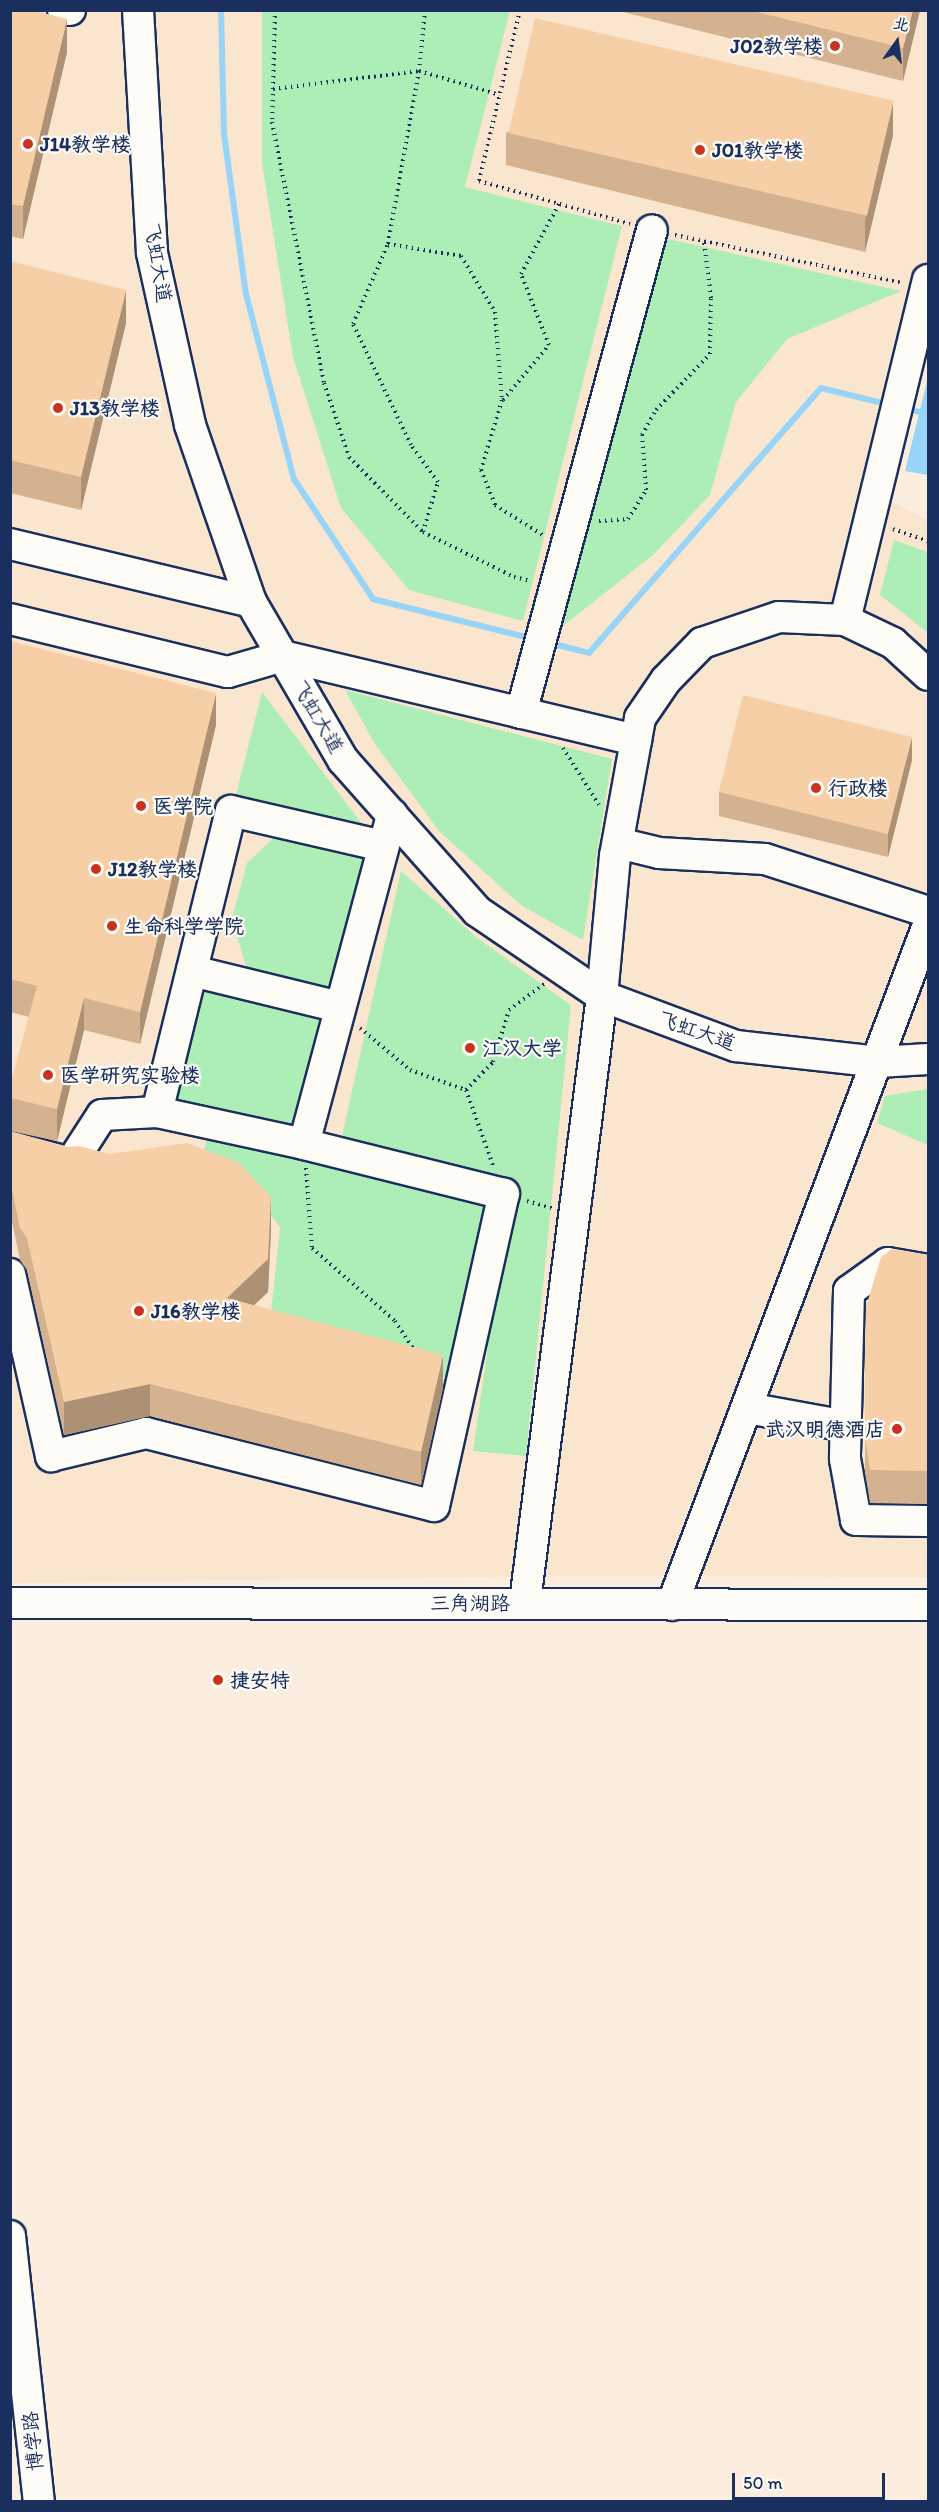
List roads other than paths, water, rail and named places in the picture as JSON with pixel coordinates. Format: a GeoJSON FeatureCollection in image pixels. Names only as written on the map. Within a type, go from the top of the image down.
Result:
{"type":"FeatureCollection","features":[{"type":"Feature","properties":{"kind":"street"},"geometry":{"type":"LineString","coordinates":[[63,10],[70,10]]}},
{"type":"Feature","properties":{"kind":"street","name":"飞虹大道"},"geometry":{"type":"LineString","coordinates":[[138,10],[152,253],[190,426],[251,602],[343,760],[477,911],[602,996],[736,1046],[878,1062],[928,1059]]}},
{"type":"Feature","properties":{"kind":"street"},"geometry":{"type":"LineString","coordinates":[[532,715],[555,587],[652,230]]}},
{"type":"Feature","properties":{"kind":"street"},"geometry":{"type":"LineString","coordinates":[[845,620],[927,284]]}},
{"type":"Feature","properties":{"kind":"street"},"geometry":{"type":"LineString","coordinates":[[10,544],[251,602]]}},
{"type":"Feature","properties":{"kind":"street"},"geometry":{"type":"LineString","coordinates":[[525,1602],[602,996],[618,839],[640,718],[666,680],[702,644],[779,617],[845,620],[893,643],[928,675]]}},
{"type":"Feature","properties":{"kind":"street"},"geometry":{"type":"LineString","coordinates":[[10,619],[228,672],[283,656],[636,740]]}},
{"type":"Feature","properties":{"kind":"street"},"geometry":{"type":"LineString","coordinates":[[157,1112],[231,811],[383,846]]}},
{"type":"Feature","properties":{"kind":"street"},"geometry":{"type":"LineString","coordinates":[[304,1143],[392,815]]}},
{"type":"Feature","properties":{"kind":"street"},"geometry":{"type":"LineString","coordinates":[[618,839],[659,853],[765,859],[928,912]]}},
{"type":"Feature","properties":{"kind":"street"},"geometry":{"type":"LineString","coordinates":[[672,1605],[928,925]]}},
{"type":"Feature","properties":{"kind":"street"},"geometry":{"type":"LineString","coordinates":[[192,971],[340,1007]]}},
{"type":"Feature","properties":{"kind":"street"},"geometry":{"type":"LineString","coordinates":[[10,1147],[71,1163],[102,1115],[157,1112],[304,1143],[504,1194],[434,1506],[146,1433],[51,1456],[10,1274]]}},
{"type":"Feature","properties":{"kind":"street"},"geometry":{"type":"LineString","coordinates":[[928,1270],[888,1263],[849,1291],[845,1459],[856,1520],[928,1521]]}},
{"type":"Feature","properties":{"kind":"street"},"geometry":{"type":"LineString","coordinates":[[747,1408],[846,1426]]}},
{"type":"Feature","properties":{"kind":"street","name":"三角湖路"},"geometry":{"type":"LineString","coordinates":[[10,1604],[525,1602],[672,1605],[928,1605]]}},
{"type":"Feature","properties":{"kind":"street","name":"博学路"},"geometry":{"type":"LineString","coordinates":[[10,2236],[39,2502]]}},
{"type":"Feature","properties":{"kind":"water"},"geometry":{"type":"Polygon","coordinates":[[[928,377],[928,475],[905,471],[928,377]]]}},
{"type":"Feature","properties":{"kind":"waterway"},"geometry":{"type":"LineString","coordinates":[[221,10],[224,134],[246,294],[294,479],[373,599],[534,639]]}},
{"type":"Feature","properties":{"kind":"waterway"},"geometry":{"type":"LineString","coordinates":[[550,643],[589,653],[821,388],[890,405]]}},
{"type":"Feature","properties":{"kind":"waterway"},"geometry":{"type":"LineString","coordinates":[[906,409],[920,412]]}},
{"type":"Feature","properties":{"kind":"place","name":"J02教学楼"},"geometry":{"type":"Point","coordinates":[835,46]}},
{"type":"Feature","properties":{"kind":"place","name":"J14教学楼"},"geometry":{"type":"Point","coordinates":[28,144]}},
{"type":"Feature","properties":{"kind":"place","name":"J01教学楼"},"geometry":{"type":"Point","coordinates":[700,150]}},
{"type":"Feature","properties":{"kind":"place","name":"J13教学楼"},"geometry":{"type":"Point","coordinates":[58,408]}},
{"type":"Feature","properties":{"kind":"place","name":"行政楼"},"geometry":{"type":"Point","coordinates":[816,788]}},
{"type":"Feature","properties":{"kind":"place","name":"医学院"},"geometry":{"type":"Point","coordinates":[141,806]}},
{"type":"Feature","properties":{"kind":"place","name":"J12教学楼"},"geometry":{"type":"Point","coordinates":[96,869]}},
{"type":"Feature","properties":{"kind":"place","name":"生命科学学院"},"geometry":{"type":"Point","coordinates":[112,926]}},
{"type":"Feature","properties":{"kind":"place","name":"江汉大学"},"geometry":{"type":"Point","coordinates":[470,1048]}},
{"type":"Feature","properties":{"kind":"place","name":"医学研究实验楼"},"geometry":{"type":"Point","coordinates":[48,1075]}},
{"type":"Feature","properties":{"kind":"place","name":"J16教学楼"},"geometry":{"type":"Point","coordinates":[139,1311]}},
{"type":"Feature","properties":{"kind":"place","name":"武汉明德酒店"},"geometry":{"type":"Point","coordinates":[897,1429]}},
{"type":"Feature","properties":{"kind":"place","name":"捷安特"},"geometry":{"type":"Point","coordinates":[218,1680]}}]}
